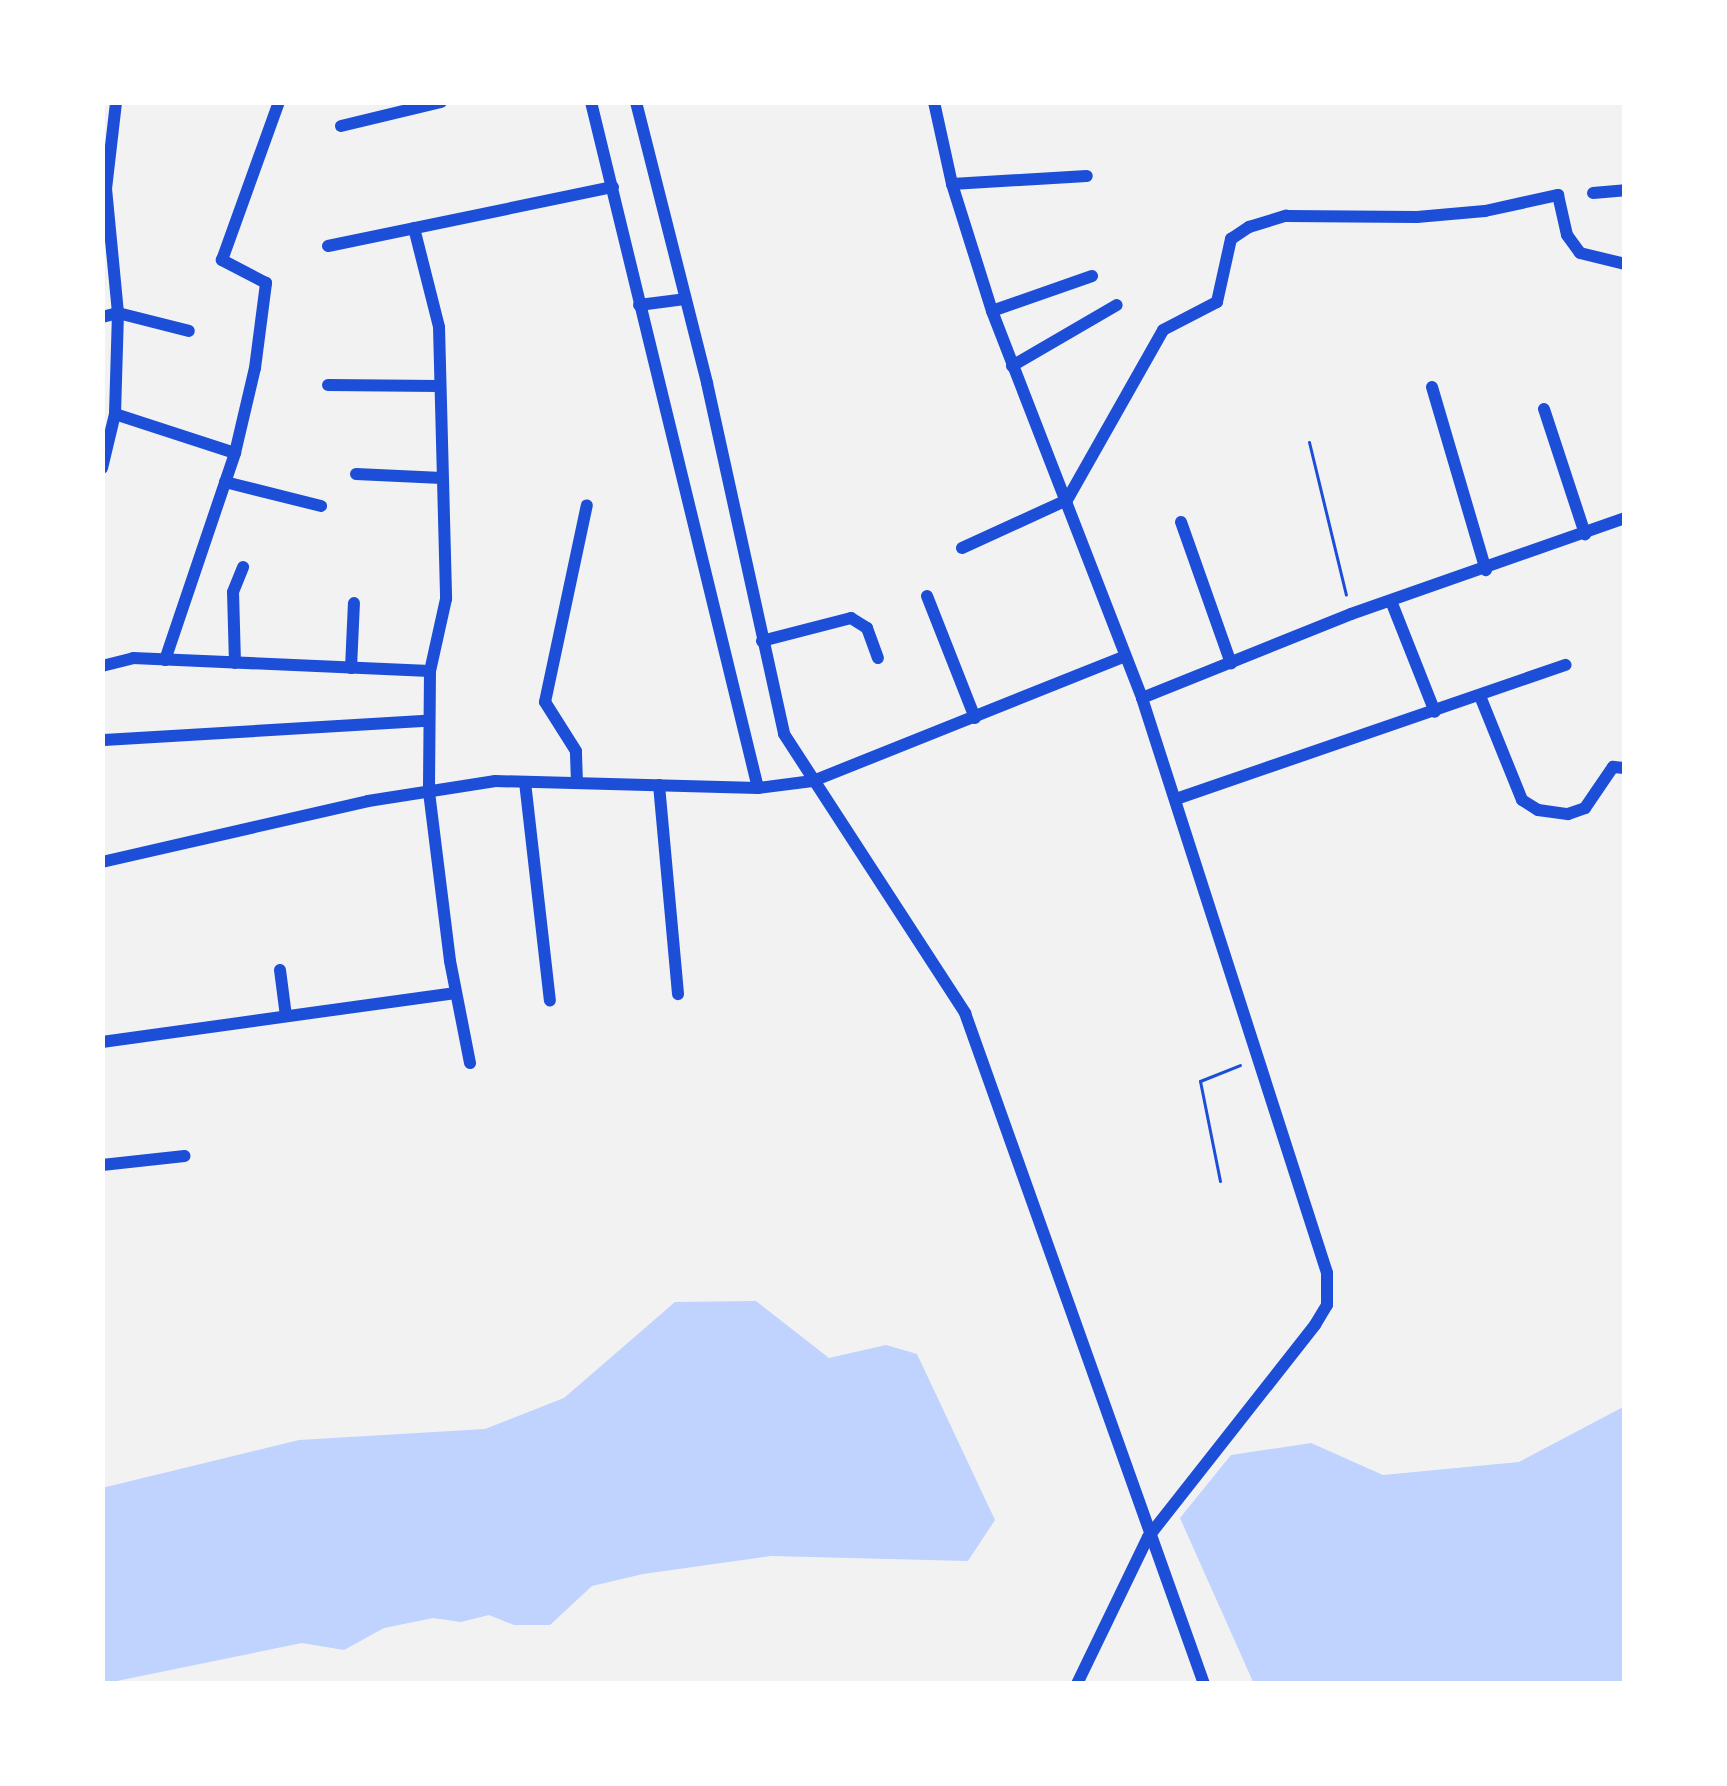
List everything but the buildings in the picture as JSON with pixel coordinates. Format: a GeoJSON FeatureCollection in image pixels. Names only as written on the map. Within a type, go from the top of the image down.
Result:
{"type":"FeatureCollection","features":[{"type":"Feature","properties":{"kind":"street"},"geometry":{"type":"LineString","coordinates":[[102,468],[115,414],[118,313],[104,189],[116,102]]}},
{"type":"Feature","properties":{"kind":"street"},"geometry":{"type":"LineString","coordinates":[[165,660],[235,453],[266,283],[222,260],[279,102]]}},
{"type":"Feature","properties":{"kind":"street"},"geometry":{"type":"LineString","coordinates":[[340,126],[441,102]]}},
{"type":"Feature","properties":{"kind":"street"},"geometry":{"type":"LineString","coordinates":[[591,102],[758,788]]}},
{"type":"Feature","properties":{"kind":"street"},"geometry":{"type":"LineString","coordinates":[[636,102],[784,734],[965,1012],[1204,1684]]}},
{"type":"Feature","properties":{"kind":"street"},"geometry":{"type":"LineString","coordinates":[[934,102],[952,184],[992,311],[1142,698],[1328,1273],[1327,1305],[1148,1537],[1077,1684]]}},
{"type":"Feature","properties":{"kind":"street"},"geometry":{"type":"LineString","coordinates":[[952,184],[1087,176]]}},
{"type":"Feature","properties":{"kind":"street"},"geometry":{"type":"LineString","coordinates":[[328,246],[614,187]]}},
{"type":"Feature","properties":{"kind":"street"},"geometry":{"type":"LineString","coordinates":[[1593,193],[1625,190]]}},
{"type":"Feature","properties":{"kind":"street"},"geometry":{"type":"LineString","coordinates":[[962,548],[1066,500],[1163,329],[1217,302],[1232,239],[1249,226],[1286,215],[1394,218],[1485,211],[1558,195],[1567,235],[1580,254],[1625,264]]}},
{"type":"Feature","properties":{"kind":"street"},"geometry":{"type":"LineString","coordinates":[[413,228],[439,327],[446,599],[430,671],[428,792],[470,1063]]}},
{"type":"Feature","properties":{"kind":"street"},"geometry":{"type":"LineString","coordinates":[[992,311],[1092,276]]}},
{"type":"Feature","properties":{"kind":"street"},"geometry":{"type":"LineString","coordinates":[[640,305],[685,298]]}},
{"type":"Feature","properties":{"kind":"street"},"geometry":{"type":"LineString","coordinates":[[1012,366],[1117,305]]}},
{"type":"Feature","properties":{"kind":"street"},"geometry":{"type":"LineString","coordinates":[[102,317],[118,313],[189,331]]}},
{"type":"Feature","properties":{"kind":"street"},"geometry":{"type":"LineString","coordinates":[[328,385],[439,386]]}},
{"type":"Feature","properties":{"kind":"street"},"geometry":{"type":"LineString","coordinates":[[1432,387],[1486,570]]}},
{"type":"Feature","properties":{"kind":"street"},"geometry":{"type":"LineString","coordinates":[[1544,409],[1585,534]]}},
{"type":"Feature","properties":{"kind":"street"},"geometry":{"type":"LineString","coordinates":[[115,414],[235,453]]}},
{"type":"Feature","properties":{"kind":"street"},"geometry":{"type":"LineString","coordinates":[[356,474],[442,478]]}},
{"type":"Feature","properties":{"kind":"street"},"geometry":{"type":"LineString","coordinates":[[225,482],[321,506]]}},
{"type":"Feature","properties":{"kind":"street"},"geometry":{"type":"LineString","coordinates":[[577,783],[576,751],[544,702],[586,505]]}},
{"type":"Feature","properties":{"kind":"street"},"geometry":{"type":"LineString","coordinates":[[1142,698],[1351,614],[1625,518]]}},
{"type":"Feature","properties":{"kind":"street"},"geometry":{"type":"LineString","coordinates":[[1181,523],[1231,662]]}},
{"type":"Feature","properties":{"kind":"street"},"geometry":{"type":"LineString","coordinates":[[235,663],[233,592],[243,567]]}},
{"type":"Feature","properties":{"kind":"street"},"geometry":{"type":"LineString","coordinates":[[927,596],[974,718]]}},
{"type":"Feature","properties":{"kind":"street"},"geometry":{"type":"LineString","coordinates":[[1390,601],[1435,712]]}},
{"type":"Feature","properties":{"kind":"street"},"geometry":{"type":"LineString","coordinates":[[351,668],[354,603]]}},
{"type":"Feature","properties":{"kind":"street"},"geometry":{"type":"LineString","coordinates":[[762,641],[851,618],[867,628],[878,658]]}},
{"type":"Feature","properties":{"kind":"street"},"geometry":{"type":"LineString","coordinates":[[102,862],[428,792],[525,782],[758,788],[813,782],[1125,656]]}},
{"type":"Feature","properties":{"kind":"street"},"geometry":{"type":"LineString","coordinates":[[102,666],[133,658],[430,671]]}},
{"type":"Feature","properties":{"kind":"street"},"geometry":{"type":"LineString","coordinates":[[1176,800],[1566,665]]}},
{"type":"Feature","properties":{"kind":"street"},"geometry":{"type":"LineString","coordinates":[[1480,696],[1522,800],[1538,810],[1568,814],[1585,808],[1613,766],[1625,769]]}},
{"type":"Feature","properties":{"kind":"street"},"geometry":{"type":"LineString","coordinates":[[104,740],[427,721]]}},
{"type":"Feature","properties":{"kind":"street"},"geometry":{"type":"LineString","coordinates":[[525,782],[550,1000]]}},
{"type":"Feature","properties":{"kind":"street"},"geometry":{"type":"LineString","coordinates":[[659,785],[679,994]]}},
{"type":"Feature","properties":{"kind":"street"},"geometry":{"type":"LineString","coordinates":[[280,970],[286,1016]]}},
{"type":"Feature","properties":{"kind":"street"},"geometry":{"type":"LineString","coordinates":[[102,1042],[456,993]]}},
{"type":"Feature","properties":{"kind":"street"},"geometry":{"type":"LineString","coordinates":[[102,1165],[185,1156]]}},
{"type":"Feature","properties":{"kind":"path"},"geometry":{"type":"LineString","coordinates":[[1309,442],[1351,614]]}},
{"type":"Feature","properties":{"kind":"path"},"geometry":{"type":"LineString","coordinates":[[1220,1181],[1200,1081],[1258,1057]]}},
{"type":"Feature","properties":{"kind":"water"},"geometry":{"type":"Polygon","coordinates":[[[756,1301],[829,1358],[886,1345],[917,1354],[995,1520],[968,1561],[771,1556],[643,1574],[592,1586],[550,1625],[514,1625],[489,1615],[461,1622],[433,1618],[384,1628],[344,1650],[302,1643],[102,1684],[102,1488],[299,1440],[485,1429],[564,1398],[675,1302],[756,1301]]]}},
{"type":"Feature","properties":{"kind":"water"},"geometry":{"type":"Polygon","coordinates":[[[1625,1406],[1625,1684],[1254,1684],[1180,1518],[1231,1455],[1311,1443],[1383,1475],[1519,1462],[1625,1406]]]}}]}
